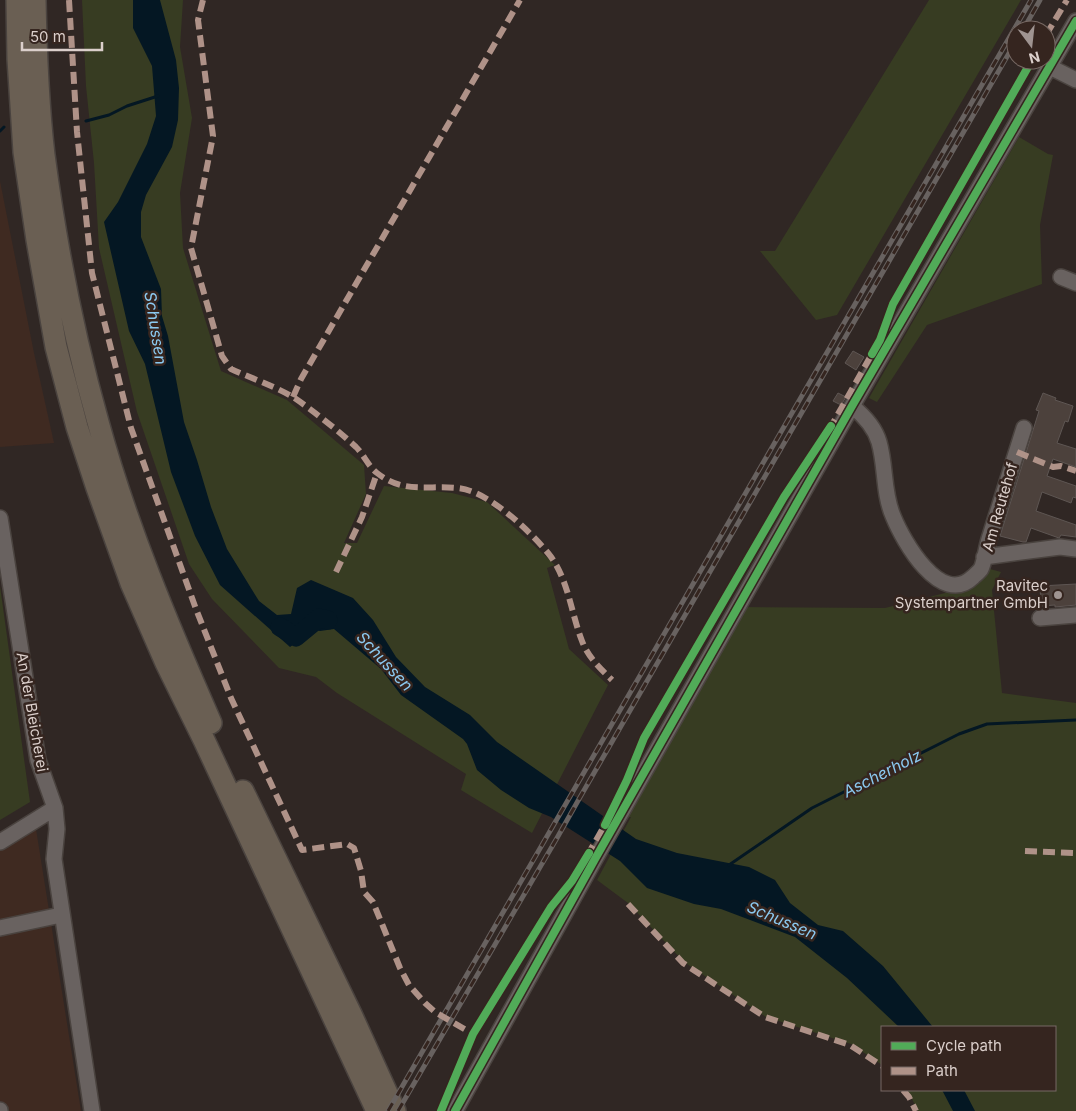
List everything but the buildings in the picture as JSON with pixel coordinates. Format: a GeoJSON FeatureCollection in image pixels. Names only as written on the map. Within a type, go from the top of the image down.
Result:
{"type":"FeatureCollection","features":[{"type":"Feature","properties":{"kind":"highway"},"geometry":{"type":"LineString","coordinates":[[17,0],[18,60],[24,152],[36,240],[56,347],[77,427],[96,488],[131,583],[166,663],[204,740],[377,1111]]}},
{"type":"Feature","properties":{"kind":"highway"},"geometry":{"type":"LineString","coordinates":[[35,0],[36,49],[44,153],[57,244],[76,341],[98,424],[120,495],[157,595],[215,734],[351,1014],[395,1111]]}},
{"type":"Feature","properties":{"kind":"street"},"geometry":{"type":"LineString","coordinates":[[1056,56],[1076,21]]}},
{"type":"Feature","properties":{"kind":"street"},"geometry":{"type":"LineString","coordinates":[[455,1111],[618,818],[852,406],[1048,70]]}},
{"type":"Feature","properties":{"kind":"street"},"geometry":{"type":"LineString","coordinates":[[1056,70],[1076,80]]}},
{"type":"Feature","properties":{"kind":"street"},"geometry":{"type":"LineString","coordinates":[[1061,277],[1076,283]]}},
{"type":"Feature","properties":{"kind":"street"},"geometry":{"type":"LineString","coordinates":[[852,406],[864,416],[879,440],[885,485],[892,515],[907,544],[931,575],[943,584],[958,586],[969,581],[981,569],[984,558]]}},
{"type":"Feature","properties":{"kind":"street","name":"Am Reutehof"},"geometry":{"type":"LineString","coordinates":[[1024,428],[984,558],[1060,548],[1076,549]]}},
{"type":"Feature","properties":{"kind":"street","name":"An der Bleicherei"},"geometry":{"type":"LineString","coordinates":[[0,518],[38,760],[55,808],[57,829],[54,859],[92,1111]]}},
{"type":"Feature","properties":{"kind":"street"},"geometry":{"type":"LineString","coordinates":[[1040,618],[1076,615]]}},
{"type":"Feature","properties":{"kind":"street"},"geometry":{"type":"LineString","coordinates":[[0,842],[55,808]]}},
{"type":"Feature","properties":{"kind":"street"},"geometry":{"type":"LineString","coordinates":[[0,928],[61,915]]}},
{"type":"Feature","properties":{"kind":"shaded area"},"geometry":{"type":"Polygon","coordinates":[[[0,181],[34,353],[54,443],[0,447],[0,181]]]}},
{"type":"Feature","properties":{"kind":"shaded area"},"geometry":{"type":"Polygon","coordinates":[[[36,829],[81,1111],[0,1111],[0,851],[36,829]]]}},
{"type":"Feature","properties":{"kind":"green space"},"geometry":{"type":"Polygon","coordinates":[[[82,0],[183,0],[180,47],[192,118],[180,193],[183,248],[221,371],[287,400],[364,465],[366,494],[344,543],[357,543],[384,486],[452,493],[487,502],[555,565],[547,568],[569,649],[608,685],[532,833],[461,790],[466,774],[337,693],[316,677],[279,668],[212,599],[189,564],[137,412],[99,248],[94,163],[86,86],[82,0]]]}},
{"type":"Feature","properties":{"kind":"green space"},"geometry":{"type":"Polygon","coordinates":[[[929,0],[1021,0],[1009,20],[1006,20],[1006,26],[837,315],[816,320],[760,251],[775,251],[929,0]]]}},
{"type":"Feature","properties":{"kind":"green space"},"geometry":{"type":"Polygon","coordinates":[[[1019,137],[1053,155],[1040,225],[1042,284],[927,325],[877,402],[869,398],[1019,137]]]}},
{"type":"Feature","properties":{"kind":"green space"},"geometry":{"type":"Polygon","coordinates":[[[990,569],[1001,572],[992,590],[1002,693],[1076,703],[1076,1111],[918,1111],[906,1091],[1056,1091],[1056,1026],[881,1026],[881,1064],[851,1044],[766,1017],[684,962],[628,903],[597,880],[631,817],[618,818],[738,607],[885,608],[973,586],[990,569]]]}},
{"type":"Feature","properties":{"kind":"green space"},"geometry":{"type":"Polygon","coordinates":[[[0,586],[30,802],[0,820],[0,586]]]}},
{"type":"Feature","properties":{"kind":"water"},"geometry":{"type":"Polygon","coordinates":[[[133,0],[160,0],[176,60],[179,88],[178,120],[172,147],[146,195],[141,212],[141,237],[161,289],[162,316],[168,336],[184,422],[211,507],[227,549],[259,601],[277,615],[291,614],[297,588],[311,580],[353,598],[373,620],[396,657],[425,687],[470,715],[497,742],[636,839],[677,853],[749,867],[775,880],[790,903],[818,925],[843,931],[883,966],[932,1026],[898,1026],[847,978],[795,937],[721,909],[694,904],[647,888],[620,861],[551,817],[529,808],[501,790],[477,770],[467,744],[463,739],[401,695],[381,669],[334,629],[320,631],[302,626],[301,639],[290,647],[220,585],[195,536],[171,472],[145,364],[129,331],[104,222],[118,202],[147,144],[156,116],[152,66],[133,28],[133,0]]]}},
{"type":"Feature","properties":{"kind":"water"},"geometry":{"type":"Polygon","coordinates":[[[943,1091],[965,1091],[975,1111],[953,1111],[943,1091]]]}},
{"type":"Feature","properties":{"kind":"waterway"},"geometry":{"type":"LineString","coordinates":[[86,121],[109,115],[127,106],[158,96]]}},
{"type":"Feature","properties":{"kind":"waterway"},"geometry":{"type":"LineString","coordinates":[[0,131],[4,127]]}},
{"type":"Feature","properties":{"kind":"waterway","name":"Schussen"},"geometry":{"type":"LineString","coordinates":[[280,627],[296,637],[319,618],[328,620]]}},
{"type":"Feature","properties":{"kind":"waterway","name":"Ascherholz"},"geometry":{"type":"LineString","coordinates":[[729,865],[812,808],[959,734],[987,724],[1076,720]]}},
{"type":"Feature","properties":{"kind":"railway"},"geometry":{"type":"LineString","coordinates":[[388,1111],[1031,0]]}},
{"type":"Feature","properties":{"kind":"railway"},"geometry":{"type":"LineString","coordinates":[[1029,20],[1040,0]]}},
{"type":"Feature","properties":{"kind":"railway"},"geometry":{"type":"LineString","coordinates":[[398,1111],[1006,58]]}},
{"type":"Feature","properties":{"kind":"marked path"},"geometry":{"type":"LineString","coordinates":[[69,0],[77,132],[92,273],[131,428],[196,609],[231,698],[302,850],[347,844],[354,848],[361,871],[364,892],[373,902],[409,985],[435,1012],[473,1034]]}},
{"type":"Feature","properties":{"kind":"marked path"},"geometry":{"type":"LineString","coordinates":[[203,0],[198,20],[213,136],[191,248],[222,356],[231,369],[286,393],[308,408],[356,447],[374,470],[387,480],[406,486],[446,487],[469,490],[494,503],[507,513],[530,533],[555,563],[565,584],[578,630],[585,647],[595,662],[612,680]]}},
{"type":"Feature","properties":{"kind":"marked path"},"geometry":{"type":"LineString","coordinates":[[293,397],[301,379],[520,0]]}},
{"type":"Feature","properties":{"kind":"marked path"},"geometry":{"type":"LineString","coordinates":[[1055,20],[1067,0]]}},
{"type":"Feature","properties":{"kind":"marked path"},"geometry":{"type":"LineString","coordinates":[[829,430],[873,352]]}},
{"type":"Feature","properties":{"kind":"marked path"},"geometry":{"type":"LineString","coordinates":[[1017,452],[1053,467],[1061,466],[1076,471]]}},
{"type":"Feature","properties":{"kind":"marked path"},"geometry":{"type":"LineString","coordinates":[[336,572],[362,517],[377,473]]}},
{"type":"Feature","properties":{"kind":"marked path"},"geometry":{"type":"LineString","coordinates":[[587,856],[607,821]]}},
{"type":"Feature","properties":{"kind":"marked path"},"geometry":{"type":"LineString","coordinates":[[1025,851],[1076,853]]}},
{"type":"Feature","properties":{"kind":"marked path"},"geometry":{"type":"LineString","coordinates":[[628,904],[683,963],[765,1017],[850,1045],[881,1065]]}},
{"type":"Feature","properties":{"kind":"marked path"},"geometry":{"type":"LineString","coordinates":[[904,1091],[916,1111]]}},
{"type":"Feature","properties":{"kind":"cycle path"},"geometry":{"type":"LineString","coordinates":[[455,1111],[595,859],[852,406],[1076,21]]}},
{"type":"Feature","properties":{"kind":"cycle path"},"geometry":{"type":"LineString","coordinates":[[872,354],[880,340],[893,304],[1026,70]]}},
{"type":"Feature","properties":{"kind":"cycle path"},"geometry":{"type":"LineString","coordinates":[[605,825],[627,780],[644,738],[784,497],[831,426]]}},
{"type":"Feature","properties":{"kind":"cycle path"},"geometry":{"type":"LineString","coordinates":[[441,1111],[473,1034],[551,907],[572,881],[589,853]]}},
{"type":"Feature","properties":{"kind":"place","name":"Ravitec Systempartner GmbH"},"geometry":{"type":"Point","coordinates":[1058,595]}}]}
